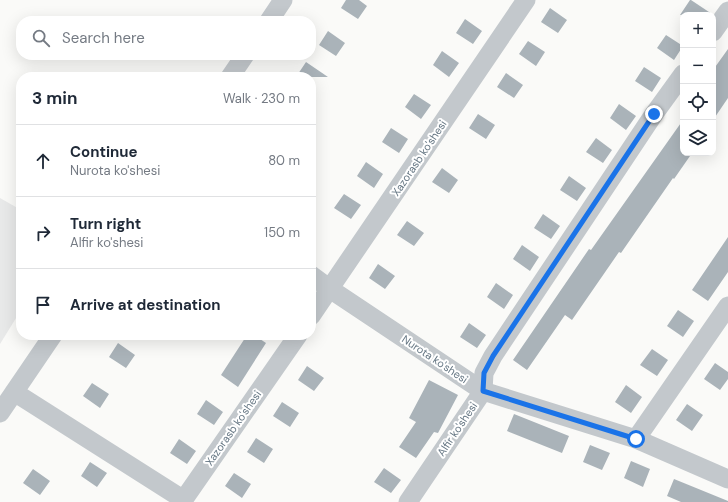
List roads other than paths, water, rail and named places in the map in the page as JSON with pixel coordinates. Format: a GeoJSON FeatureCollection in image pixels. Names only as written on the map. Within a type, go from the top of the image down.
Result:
{"type":"FeatureCollection","features":[{"type":"Feature","properties":{"kind":"street"},"geometry":{"type":"LineString","coordinates":[[272,16],[283,0]]}},
{"type":"Feature","properties":{"kind":"street","name":"Xazorasb ko'shesi"},"geometry":{"type":"LineString","coordinates":[[316,309],[526,0]]}},
{"type":"Feature","properties":{"kind":"street"},"geometry":{"type":"LineString","coordinates":[[716,28],[728,11]]}},
{"type":"Feature","properties":{"kind":"street"},"geometry":{"type":"LineString","coordinates":[[233,72],[242,60]]}},
{"type":"Feature","properties":{"kind":"street","name":"Alfir ko'shesi"},"geometry":{"type":"LineString","coordinates":[[408,502],[483,391],[484,373],[493,356],[654,114],[680,78]]}},
{"type":"Feature","properties":{"kind":"street","name":"Nurota ko'shesi"},"geometry":{"type":"LineString","coordinates":[[316,279],[483,391],[636,439],[728,479]]}},
{"type":"Feature","properties":{"kind":"street"},"geometry":{"type":"LineString","coordinates":[[636,439],[728,306]]}},
{"type":"Feature","properties":{"kind":"street"},"geometry":{"type":"LineString","coordinates":[[0,413],[50,340]]}},
{"type":"Feature","properties":{"kind":"street","name":"Xazorasb ko'shesi"},"geometry":{"type":"LineString","coordinates":[[183,501],[295,340]]}},
{"type":"Feature","properties":{"kind":"street"},"geometry":{"type":"LineString","coordinates":[[14,392],[183,501]]}}]}
